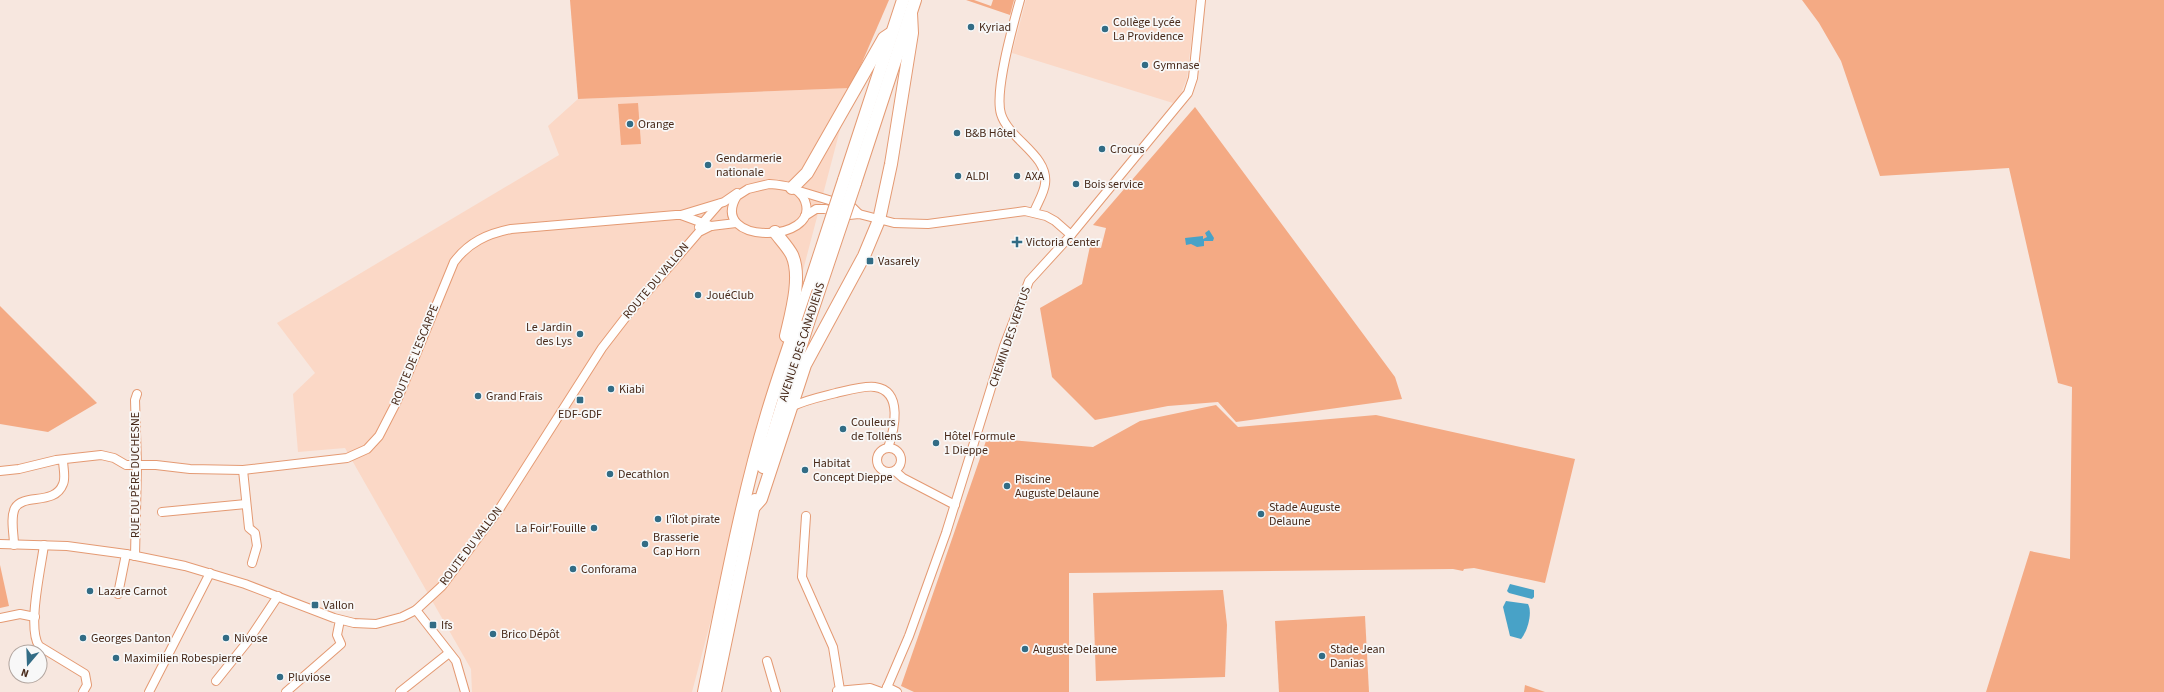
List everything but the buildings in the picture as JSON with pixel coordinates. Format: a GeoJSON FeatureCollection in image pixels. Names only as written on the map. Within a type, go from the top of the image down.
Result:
{"type":"FeatureCollection","features":[{"type":"Feature","properties":{"kind":"main road","name":"AVENUE DES CANADIENS"},"geometry":{"type":"LineString","coordinates":[[715,692],[753,508],[781,407],[808,323],[850,182],[892,32],[903,0]]}},
{"type":"Feature","properties":{"kind":"main road","name":"AVENUE DES CANADIENS"},"geometry":{"type":"LineString","coordinates":[[704,692],[733,546],[767,414],[810,284],[850,182],[915,0]]}},
{"type":"Feature","properties":{"kind":"main road"},"geometry":{"type":"LineString","coordinates":[[753,508],[761,499],[805,365],[869,245],[879,220],[891,164],[912,33],[911,13]]}},
{"type":"Feature","properties":{"kind":"main road"},"geometry":{"type":"LineString","coordinates":[[796,189],[807,173],[884,38],[892,32]]}},
{"type":"Feature","properties":{"kind":"main road"},"geometry":{"type":"LineString","coordinates":[[767,414],[793,307],[795,285],[791,255],[774,232]]}},
{"type":"Feature","properties":{"kind":"street"},"geometry":{"type":"LineString","coordinates":[[1020,0],[1012,25],[1003,72],[1000,112],[1005,125],[1044,169],[1045,185],[1034,212]]}},
{"type":"Feature","properties":{"kind":"street","name":"CHEMIN DES VERTUS"},"geometry":{"type":"LineString","coordinates":[[884,690],[910,636],[955,505],[1004,346],[1022,296],[1029,281],[1071,235],[1188,93],[1193,78],[1201,0]]}},
{"type":"Feature","properties":{"kind":"street"},"geometry":{"type":"LineString","coordinates":[[796,189],[806,203],[805,216],[802,222],[793,228],[774,232],[753,231],[739,226],[736,223],[733,216],[734,200],[742,192],[758,185],[769,184],[796,189],[852,207],[859,214]]}},
{"type":"Feature","properties":{"kind":"street","name":"ROUTE DE L'ESCARPE"},"geometry":{"type":"LineString","coordinates":[[0,471],[101,455],[114,458],[126,465],[243,470],[347,458],[367,449],[379,436],[396,403],[454,262],[477,240],[485,236],[511,229],[681,215],[719,204],[742,192]]}},
{"type":"Feature","properties":{"kind":"street"},"geometry":{"type":"LineString","coordinates":[[692,239],[702,223],[719,204]]}},
{"type":"Feature","properties":{"kind":"street"},"geometry":{"type":"LineString","coordinates":[[805,216],[816,209],[825,209],[849,215],[859,214],[879,220],[908,224],[933,224],[1014,211],[1034,212],[1055,220],[1071,235]]}},
{"type":"Feature","properties":{"kind":"street","name":"ROUTE DE L'ESCARPE"},"geometry":{"type":"LineString","coordinates":[[681,215],[711,226]]}},
{"type":"Feature","properties":{"kind":"street"},"geometry":{"type":"LineString","coordinates":[[692,239],[699,232],[711,226],[736,223]]}},
{"type":"Feature","properties":{"kind":"street","name":"ROUTE DU VALLON"},"geometry":{"type":"LineString","coordinates":[[0,544],[44,545],[126,554],[210,573],[278,596],[340,620],[354,623],[376,624],[389,622],[416,610],[442,586],[500,508],[602,348],[619,325],[692,239]]}},
{"type":"Feature","properties":{"kind":"street"},"geometry":{"type":"LineString","coordinates":[[791,407],[803,402],[843,391],[875,387],[885,391],[896,410],[895,424],[888,448]]}},
{"type":"Feature","properties":{"kind":"street","name":"RUE DU PÈRE DUCHESNE"},"geometry":{"type":"LineString","coordinates":[[135,556],[137,465],[135,400],[138,394]]}},
{"type":"Feature","properties":{"kind":"street"},"geometry":{"type":"LineString","coordinates":[[888,448],[900,449],[900,464],[895,471],[888,472],[881,470],[877,463],[878,454],[888,448]]}},
{"type":"Feature","properties":{"kind":"street"},"geometry":{"type":"LineString","coordinates":[[14,545],[13,518],[16,507],[23,501],[46,499],[57,492],[63,484],[63,460]]}},
{"type":"Feature","properties":{"kind":"street"},"geometry":{"type":"LineString","coordinates":[[243,470],[249,528],[255,533],[257,546],[252,563]]}},
{"type":"Feature","properties":{"kind":"street"},"geometry":{"type":"LineString","coordinates":[[895,471],[903,478],[955,505]]}},
{"type":"Feature","properties":{"kind":"street"},"geometry":{"type":"LineString","coordinates":[[162,512],[246,504]]}},
{"type":"Feature","properties":{"kind":"street"},"geometry":{"type":"LineString","coordinates":[[806,516],[802,577],[833,647],[838,691],[870,688],[897,692]]}},
{"type":"Feature","properties":{"kind":"street"},"geometry":{"type":"LineString","coordinates":[[44,545],[34,617],[34,634],[39,646],[85,674],[85,688]]}},
{"type":"Feature","properties":{"kind":"street"},"geometry":{"type":"LineString","coordinates":[[118,594],[126,554]]}},
{"type":"Feature","properties":{"kind":"street"},"geometry":{"type":"LineString","coordinates":[[149,692],[210,573]]}},
{"type":"Feature","properties":{"kind":"street"},"geometry":{"type":"LineString","coordinates":[[216,681],[252,635],[278,596]]}},
{"type":"Feature","properties":{"kind":"street"},"geometry":{"type":"LineString","coordinates":[[416,610],[456,661],[465,692]]}},
{"type":"Feature","properties":{"kind":"street"},"geometry":{"type":"LineString","coordinates":[[0,618],[20,614],[34,617]]}},
{"type":"Feature","properties":{"kind":"street"},"geometry":{"type":"LineString","coordinates":[[286,692],[341,644],[337,635],[340,620]]}},
{"type":"Feature","properties":{"kind":"street"},"geometry":{"type":"LineString","coordinates":[[400,692],[449,653]]}},
{"type":"Feature","properties":{"kind":"street"},"geometry":{"type":"LineString","coordinates":[[767,661],[776,692]]}},
{"type":"Feature","properties":{"kind":"shaded area"},"geometry":{"type":"Polygon","coordinates":[[[570,0],[889,0],[851,88],[578,99],[570,0]]]}},
{"type":"Feature","properties":{"kind":"shaded area"},"geometry":{"type":"Polygon","coordinates":[[[966,0],[974,0],[991,6],[993,0],[1014,0],[1010,15],[966,0]]]}},
{"type":"Feature","properties":{"kind":"shaded area","name":"Collège Lycée La Providence"},"geometry":{"type":"Polygon","coordinates":[[[1026,0],[1196,0],[1187,78],[1180,96],[1173,103],[1012,53],[1026,0]]]}},
{"type":"Feature","properties":{"kind":"shaded area"},"geometry":{"type":"Polygon","coordinates":[[[1802,0],[2164,0],[2164,692],[1986,692],[2030,551],[2070,559],[2072,387],[2058,383],[2009,168],[1880,176],[1841,61],[1819,23],[1802,0]]]}},
{"type":"Feature","properties":{"kind":"shaded area"},"geometry":{"type":"Polygon","coordinates":[[[851,88],[692,692],[472,692],[471,669],[345,448],[298,452],[293,394],[315,373],[277,323],[559,155],[548,126],[578,99],[851,88]]]}},
{"type":"Feature","properties":{"kind":"shaded area","name":"Orange"},"geometry":{"type":"Polygon","coordinates":[[[638,103],[641,144],[621,145],[618,104],[638,103]]]}},
{"type":"Feature","properties":{"kind":"shaded area"},"geometry":{"type":"Polygon","coordinates":[[[1195,107],[1395,377],[1402,399],[1236,422],[1218,402],[1168,406],[1095,420],[1052,377],[1040,308],[1082,284],[1090,246],[1101,248],[1106,228],[1093,225],[1195,107]]]}},
{"type":"Feature","properties":{"kind":"shaded area"},"geometry":{"type":"Polygon","coordinates":[[[0,306],[97,403],[48,432],[0,424],[0,306]]]}},
{"type":"Feature","properties":{"kind":"shaded area","name":"Stade Auguste Delaune"},"geometry":{"type":"Polygon","coordinates":[[[1216,405],[1238,427],[1376,415],[1575,459],[1545,583],[1474,568],[1464,569],[1463,571],[1453,569],[1069,573],[1069,692],[914,692],[901,686],[987,438],[1093,447],[1140,421],[1216,405]]]}},
{"type":"Feature","properties":{"kind":"shaded area"},"geometry":{"type":"Polygon","coordinates":[[[0,565],[9,606],[0,608],[0,565]]]}},
{"type":"Feature","properties":{"kind":"shaded area"},"geometry":{"type":"Polygon","coordinates":[[[1223,590],[1227,625],[1225,677],[1096,681],[1093,593],[1223,590]]]}},
{"type":"Feature","properties":{"kind":"shaded area","name":"Stade Jean Danias"},"geometry":{"type":"Polygon","coordinates":[[[1365,616],[1369,692],[1279,692],[1275,621],[1365,616]]]}},
{"type":"Feature","properties":{"kind":"shaded area"},"geometry":{"type":"Polygon","coordinates":[[[1525,685],[1545,692],[1524,692],[1525,685]]]}},
{"type":"Feature","properties":{"kind":"water"},"geometry":{"type":"Polygon","coordinates":[[[1209,230],[1214,238],[1213,241],[1204,241],[1204,246],[1197,247],[1191,244],[1186,245],[1185,238],[1203,236],[1203,239],[1207,237],[1205,233],[1209,230]]]}},
{"type":"Feature","properties":{"kind":"water"},"geometry":{"type":"Polygon","coordinates":[[[1510,584],[1534,590],[1534,597],[1532,599],[1509,593],[1507,591],[1510,584]]]}},
{"type":"Feature","properties":{"kind":"water"},"geometry":{"type":"Polygon","coordinates":[[[1506,601],[1528,604],[1530,612],[1529,622],[1521,639],[1510,636],[1503,607],[1506,601]]]}},
{"type":"Feature","properties":{"kind":"place","name":"Kyriad"},"geometry":{"type":"Point","coordinates":[971,27]}},
{"type":"Feature","properties":{"kind":"place","name":"Collège Lycée La Providence"},"geometry":{"type":"Point","coordinates":[1105,29]}},
{"type":"Feature","properties":{"kind":"place","name":"Gymnase"},"geometry":{"type":"Point","coordinates":[1145,65]}},
{"type":"Feature","properties":{"kind":"place","name":"Orange"},"geometry":{"type":"Point","coordinates":[630,124]}},
{"type":"Feature","properties":{"kind":"place","name":"B&B Hôtel"},"geometry":{"type":"Point","coordinates":[957,133]}},
{"type":"Feature","properties":{"kind":"place","name":"Crocus"},"geometry":{"type":"Point","coordinates":[1102,149]}},
{"type":"Feature","properties":{"kind":"place","name":"Gendarmerie nationale"},"geometry":{"type":"Point","coordinates":[708,165]}},
{"type":"Feature","properties":{"kind":"place","name":"ALDI"},"geometry":{"type":"Point","coordinates":[958,176]}},
{"type":"Feature","properties":{"kind":"place","name":"AXA"},"geometry":{"type":"Point","coordinates":[1017,176]}},
{"type":"Feature","properties":{"kind":"place","name":"Bois service"},"geometry":{"type":"Point","coordinates":[1076,184]}},
{"type":"Feature","properties":{"kind":"place","name":"Victoria Center"},"geometry":{"type":"Point","coordinates":[1017,242]}},
{"type":"Feature","properties":{"kind":"place","name":"Vasarely"},"geometry":{"type":"Point","coordinates":[870,261]}},
{"type":"Feature","properties":{"kind":"place","name":"JouéClub"},"geometry":{"type":"Point","coordinates":[698,295]}},
{"type":"Feature","properties":{"kind":"place","name":"Le Jardin des Lys"},"geometry":{"type":"Point","coordinates":[580,334]}},
{"type":"Feature","properties":{"kind":"place","name":"Kiabi"},"geometry":{"type":"Point","coordinates":[611,389]}},
{"type":"Feature","properties":{"kind":"place","name":"Grand Frais"},"geometry":{"type":"Point","coordinates":[478,396]}},
{"type":"Feature","properties":{"kind":"place","name":"EDF-GDF"},"geometry":{"type":"Point","coordinates":[580,400]}},
{"type":"Feature","properties":{"kind":"place","name":"Couleurs de Tollens"},"geometry":{"type":"Point","coordinates":[843,429]}},
{"type":"Feature","properties":{"kind":"place","name":"Hôtel Formule 1 Dieppe"},"geometry":{"type":"Point","coordinates":[936,443]}},
{"type":"Feature","properties":{"kind":"place","name":"Habitat Concept Dieppe"},"geometry":{"type":"Point","coordinates":[805,470]}},
{"type":"Feature","properties":{"kind":"place","name":"Decathlon"},"geometry":{"type":"Point","coordinates":[610,474]}},
{"type":"Feature","properties":{"kind":"place","name":"Piscine Auguste Delaune"},"geometry":{"type":"Point","coordinates":[1007,486]}},
{"type":"Feature","properties":{"kind":"place","name":"Stade Auguste Delaune"},"geometry":{"type":"Point","coordinates":[1261,514]}},
{"type":"Feature","properties":{"kind":"place","name":"l'îlot pirate"},"geometry":{"type":"Point","coordinates":[658,519]}},
{"type":"Feature","properties":{"kind":"place","name":"La Foir'Fouille"},"geometry":{"type":"Point","coordinates":[594,528]}},
{"type":"Feature","properties":{"kind":"place","name":"Brasserie Cap Horn"},"geometry":{"type":"Point","coordinates":[645,544]}},
{"type":"Feature","properties":{"kind":"place","name":"Conforama"},"geometry":{"type":"Point","coordinates":[573,569]}},
{"type":"Feature","properties":{"kind":"place","name":"Lazare Carnot"},"geometry":{"type":"Point","coordinates":[90,591]}},
{"type":"Feature","properties":{"kind":"place","name":"Vallon"},"geometry":{"type":"Point","coordinates":[315,605]}},
{"type":"Feature","properties":{"kind":"place","name":"Ifs"},"geometry":{"type":"Point","coordinates":[433,625]}},
{"type":"Feature","properties":{"kind":"place","name":"Brico Dépôt"},"geometry":{"type":"Point","coordinates":[493,634]}},
{"type":"Feature","properties":{"kind":"place","name":"Georges Danton"},"geometry":{"type":"Point","coordinates":[83,638]}},
{"type":"Feature","properties":{"kind":"place","name":"Nivose"},"geometry":{"type":"Point","coordinates":[226,638]}},
{"type":"Feature","properties":{"kind":"place","name":"Auguste Delaune"},"geometry":{"type":"Point","coordinates":[1025,649]}},
{"type":"Feature","properties":{"kind":"place","name":"Stade Jean Danias"},"geometry":{"type":"Point","coordinates":[1322,656]}},
{"type":"Feature","properties":{"kind":"place","name":"Maximilien Robespierre"},"geometry":{"type":"Point","coordinates":[116,658]}},
{"type":"Feature","properties":{"kind":"place","name":"Pluviose"},"geometry":{"type":"Point","coordinates":[280,677]}}]}
